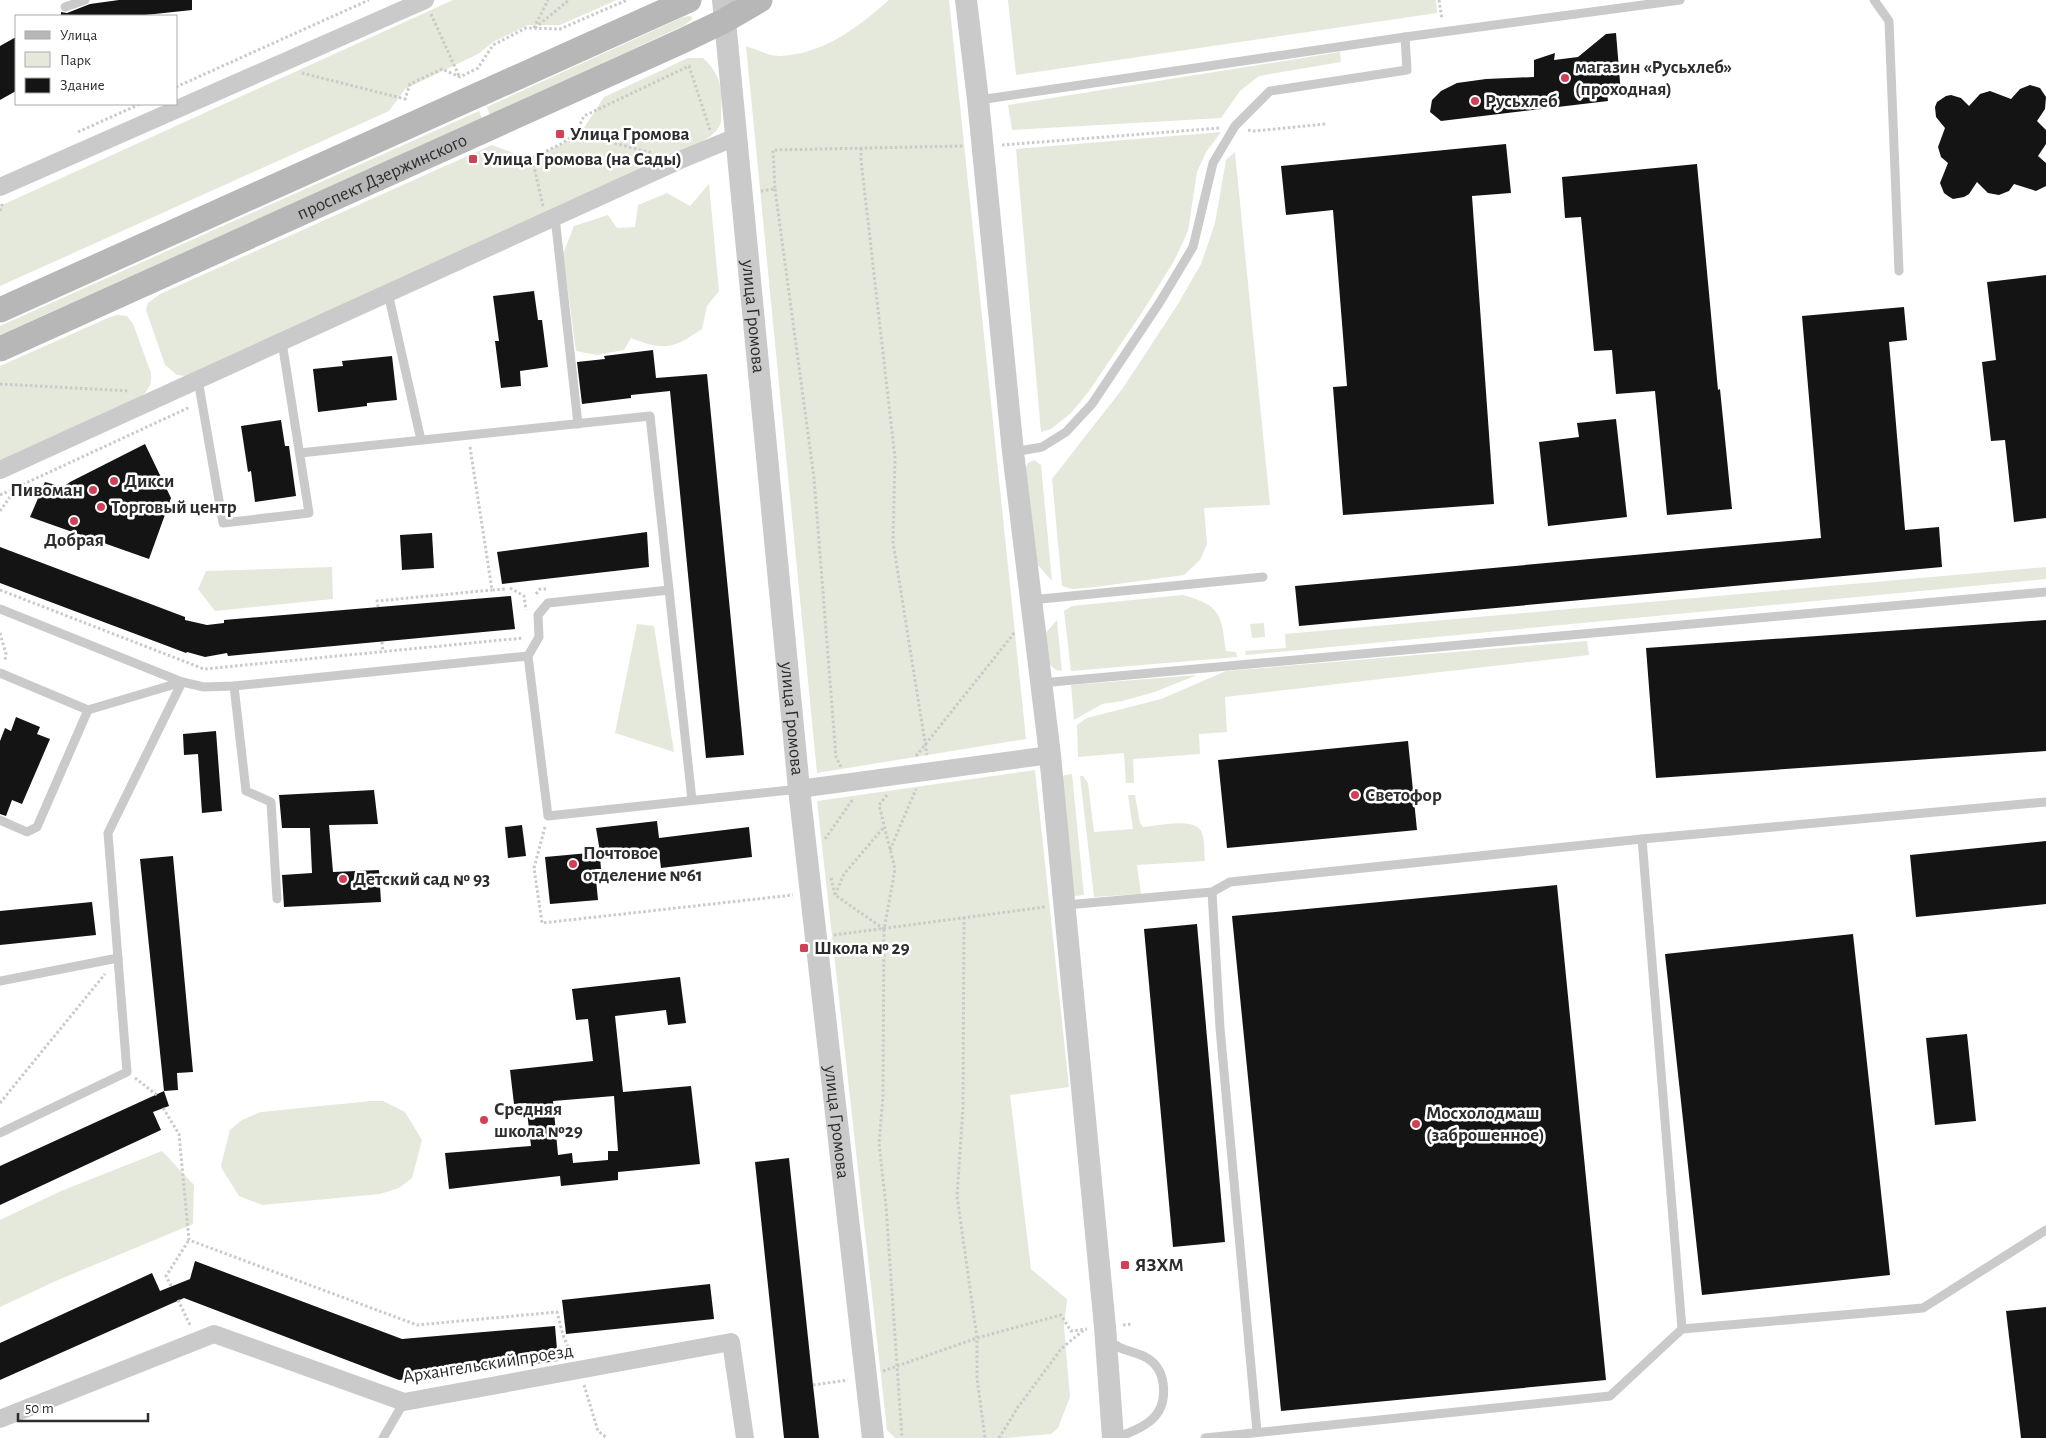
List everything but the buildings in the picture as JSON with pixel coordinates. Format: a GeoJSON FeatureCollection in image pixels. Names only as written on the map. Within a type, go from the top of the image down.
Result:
{"type":"FeatureCollection","features":[{"type":"Feature","properties":{"kind":"main road","name":"проспект Дзержинского"},"geometry":{"type":"LineString","coordinates":[[0,310],[689,0]]}},
{"type":"Feature","properties":{"kind":"main road","name":"проспект Дзержинского"},"geometry":{"type":"LineString","coordinates":[[0,349],[724,10],[760,0]]}},
{"type":"Feature","properties":{"kind":"street"},"geometry":{"type":"LineString","coordinates":[[0,188],[425,0]]}},
{"type":"Feature","properties":{"kind":"street"},"geometry":{"type":"LineString","coordinates":[[966,0],[983,146],[1013,452],[1050,754],[1098,1330],[1115,1438]]}},
{"type":"Feature","properties":{"kind":"street","name":"улица Громова"},"geometry":{"type":"LineString","coordinates":[[724,10],[800,789],[873,1438]]}},
{"type":"Feature","properties":{"kind":"street"},"geometry":{"type":"LineString","coordinates":[[0,470],[680,160],[736,137]]}},
{"type":"Feature","properties":{"kind":"street"},"geometry":{"type":"LineString","coordinates":[[800,789],[1050,754]]}},
{"type":"Feature","properties":{"kind":"street","name":"Архангельский проезд"},"geometry":{"type":"LineString","coordinates":[[0,1419],[214,1334],[404,1402],[731,1342],[745,1438]]}},
{"type":"Feature","properties":{"kind":"lane"},"geometry":{"type":"LineString","coordinates":[[65,6],[84,0]]}},
{"type":"Feature","properties":{"kind":"lane"},"geometry":{"type":"LineString","coordinates":[[978,100],[1405,37],[1680,0]]}},
{"type":"Feature","properties":{"kind":"lane"},"geometry":{"type":"LineString","coordinates":[[1874,0],[1889,21],[1899,271]]}},
{"type":"Feature","properties":{"kind":"lane"},"geometry":{"type":"LineString","coordinates":[[1013,452],[1042,447],[1066,432],[1092,404],[1160,302],[1193,247],[1213,163],[1236,126],[1270,91],[1407,70],[1405,37]]}},
{"type":"Feature","properties":{"kind":"lane"},"geometry":{"type":"LineString","coordinates":[[550,219],[578,424]]}},
{"type":"Feature","properties":{"kind":"lane"},"geometry":{"type":"LineString","coordinates":[[388,293],[421,440]]}},
{"type":"Feature","properties":{"kind":"lane"},"geometry":{"type":"LineString","coordinates":[[198,380],[223,524],[309,513],[282,342]]}},
{"type":"Feature","properties":{"kind":"lane"},"geometry":{"type":"LineString","coordinates":[[300,453],[650,416],[692,800]]}},
{"type":"Feature","properties":{"kind":"lane"},"geometry":{"type":"LineString","coordinates":[[1032,605],[1263,577]]}},
{"type":"Feature","properties":{"kind":"lane"},"geometry":{"type":"LineString","coordinates":[[669,590],[548,603],[538,615],[539,637],[528,656],[548,816],[800,789]]}},
{"type":"Feature","properties":{"kind":"lane"},"geometry":{"type":"LineString","coordinates":[[1041,682],[2046,592]]}},
{"type":"Feature","properties":{"kind":"lane"},"geometry":{"type":"LineString","coordinates":[[0,609],[182,682],[204,687],[234,686],[528,656]]}},
{"type":"Feature","properties":{"kind":"lane"},"geometry":{"type":"LineString","coordinates":[[3,675],[88,710],[182,682]]}},
{"type":"Feature","properties":{"kind":"lane"},"geometry":{"type":"LineString","coordinates":[[0,1133],[127,1072],[108,833],[182,682]]}},
{"type":"Feature","properties":{"kind":"lane"},"geometry":{"type":"LineString","coordinates":[[234,686],[246,791],[271,802],[277,899]]}},
{"type":"Feature","properties":{"kind":"lane"},"geometry":{"type":"LineString","coordinates":[[0,820],[27,832],[36,827],[88,710]]}},
{"type":"Feature","properties":{"kind":"lane"},"geometry":{"type":"LineString","coordinates":[[1064,905],[1212,892],[1230,882],[1642,839],[2046,802]]}},
{"type":"Feature","properties":{"kind":"lane"},"geometry":{"type":"LineString","coordinates":[[1642,839],[1682,1329]]}},
{"type":"Feature","properties":{"kind":"lane"},"geometry":{"type":"LineString","coordinates":[[1212,892],[1220,1028],[1257,1432]]}},
{"type":"Feature","properties":{"kind":"lane"},"geometry":{"type":"LineString","coordinates":[[0,981],[118,958]]}},
{"type":"Feature","properties":{"kind":"lane"},"geometry":{"type":"LineString","coordinates":[[1205,1438],[1610,1396],[1682,1329],[1923,1308],[2046,1230]]}},
{"type":"Feature","properties":{"kind":"lane"},"geometry":{"type":"LineString","coordinates":[[1098,1330],[1115,1346],[1149,1358],[1157,1366],[1164,1388],[1164,1398],[1155,1417],[1139,1428],[1115,1438]]}},
{"type":"Feature","properties":{"kind":"lane"},"geometry":{"type":"LineString","coordinates":[[382,1438],[404,1402]]}},
{"type":"Feature","properties":{"kind":"path"},"geometry":{"type":"LineString","coordinates":[[178,86],[369,0]]}},
{"type":"Feature","properties":{"kind":"path"},"geometry":{"type":"LineString","coordinates":[[425,0],[460,77]]}},
{"type":"Feature","properties":{"kind":"path"},"geometry":{"type":"LineString","coordinates":[[534,29],[548,0]]}},
{"type":"Feature","properties":{"kind":"path"},"geometry":{"type":"LineString","coordinates":[[534,29],[570,0]]}},
{"type":"Feature","properties":{"kind":"path"},"geometry":{"type":"LineString","coordinates":[[460,77],[478,68],[493,45],[526,28],[560,29],[627,0]]}},
{"type":"Feature","properties":{"kind":"path"},"geometry":{"type":"LineString","coordinates":[[1439,0],[1443,32]]}},
{"type":"Feature","properties":{"kind":"path"},"geometry":{"type":"LineString","coordinates":[[274,66],[405,99],[410,84],[442,69],[460,77]]}},
{"type":"Feature","properties":{"kind":"path"},"geometry":{"type":"LineString","coordinates":[[550,219],[532,158],[563,143],[576,133],[584,116],[689,66]]}},
{"type":"Feature","properties":{"kind":"path"},"geometry":{"type":"LineString","coordinates":[[822,842],[855,796],[836,757],[814,478],[776,189],[773,150],[983,146],[1236,126],[1254,131],[1325,124]]}},
{"type":"Feature","properties":{"kind":"path"},"geometry":{"type":"LineString","coordinates":[[576,133],[680,160]]}},
{"type":"Feature","properties":{"kind":"path"},"geometry":{"type":"LineString","coordinates":[[861,148],[895,458],[893,542],[928,762],[890,850]]}},
{"type":"Feature","properties":{"kind":"path"},"geometry":{"type":"LineString","coordinates":[[742,192],[776,189]]}},
{"type":"Feature","properties":{"kind":"path"},"geometry":{"type":"LineString","coordinates":[[0,384],[168,393]]}},
{"type":"Feature","properties":{"kind":"path"},"geometry":{"type":"LineString","coordinates":[[0,494],[201,402]]}},
{"type":"Feature","properties":{"kind":"path"},"geometry":{"type":"LineString","coordinates":[[468,436],[492,590]]}},
{"type":"Feature","properties":{"kind":"path"},"geometry":{"type":"LineString","coordinates":[[0,511],[18,486]]}},
{"type":"Feature","properties":{"kind":"path"},"geometry":{"type":"LineString","coordinates":[[510,588],[524,596],[528,638]]}},
{"type":"Feature","properties":{"kind":"path"},"geometry":{"type":"LineString","coordinates":[[378,607],[377,601],[505,589]]}},
{"type":"Feature","properties":{"kind":"path"},"geometry":{"type":"LineString","coordinates":[[0,590],[204,669],[539,637]]}},
{"type":"Feature","properties":{"kind":"path"},"geometry":{"type":"LineString","coordinates":[[902,1438],[886,1206],[879,1143],[883,1098],[884,930],[895,869],[879,805],[1032,605]]}},
{"type":"Feature","properties":{"kind":"path"},"geometry":{"type":"LineString","coordinates":[[0,633],[6,654],[3,675]]}},
{"type":"Feature","properties":{"kind":"path"},"geometry":{"type":"LineString","coordinates":[[382,642],[383,652]]}},
{"type":"Feature","properties":{"kind":"path"},"geometry":{"type":"LineString","coordinates":[[548,816],[534,868],[542,923],[796,894]]}},
{"type":"Feature","properties":{"kind":"path"},"geometry":{"type":"LineString","coordinates":[[835,896],[844,874],[884,827]]}},
{"type":"Feature","properties":{"kind":"path"},"geometry":{"type":"LineString","coordinates":[[828,869],[835,896],[884,930]]}},
{"type":"Feature","properties":{"kind":"path"},"geometry":{"type":"LineString","coordinates":[[816,936],[884,930],[964,917],[1064,905]]}},
{"type":"Feature","properties":{"kind":"path"},"geometry":{"type":"LineString","coordinates":[[964,917],[963,1108],[957,1196],[977,1338],[977,1378],[986,1438]]}},
{"type":"Feature","properties":{"kind":"path"},"geometry":{"type":"LineString","coordinates":[[0,1103],[118,958]]}},
{"type":"Feature","properties":{"kind":"path"},"geometry":{"type":"LineString","coordinates":[[127,1072],[157,1094]]}},
{"type":"Feature","properties":{"kind":"path"},"geometry":{"type":"LineString","coordinates":[[163,1108],[179,1134],[189,1240],[166,1276],[171,1286]]}},
{"type":"Feature","properties":{"kind":"path"},"geometry":{"type":"LineString","coordinates":[[189,1240],[417,1325],[557,1312],[562,1335],[579,1370],[598,1431],[607,1438]]}},
{"type":"Feature","properties":{"kind":"path"},"geometry":{"type":"LineString","coordinates":[[178,1300],[197,1340]]}},
{"type":"Feature","properties":{"kind":"path"},"geometry":{"type":"LineString","coordinates":[[813,1385],[867,1376],[977,1338],[1061,1316],[1071,1331],[1098,1330],[1133,1324]]}},
{"type":"Feature","properties":{"kind":"path"},"geometry":{"type":"LineString","coordinates":[[999,1438],[1018,1407],[1062,1348],[1098,1330]]}},
{"type":"Feature","properties":{"kind":"green space"},"geometry":{"type":"Polygon","coordinates":[[[453,0],[617,0],[560,25],[528,25],[493,42],[478,54],[405,89],[389,111],[0,286],[0,206],[453,0]]]}},
{"type":"Feature","properties":{"kind":"green space"},"geometry":{"type":"Polygon","coordinates":[[[889,0],[949,0],[1026,739],[817,773],[746,46],[776,56],[811,50],[839,38],[889,0]]]}},
{"type":"Feature","properties":{"kind":"green space"},"geometry":{"type":"Polygon","coordinates":[[[1008,0],[1436,0],[1437,13],[1016,75],[1008,0]]]}},
{"type":"Feature","properties":{"kind":"green space"},"geometry":{"type":"Polygon","coordinates":[[[690,16],[692,19],[685,25],[490,115],[487,107],[683,17],[690,16]]]}},
{"type":"Feature","properties":{"kind":"green space"},"geometry":{"type":"Polygon","coordinates":[[[1340,52],[1341,62],[1259,76],[1240,91],[1221,118],[1012,130],[1008,105],[1340,52]]]}},
{"type":"Feature","properties":{"kind":"green space"},"geometry":{"type":"Polygon","coordinates":[[[688,58],[703,58],[717,76],[721,89],[720,125],[708,138],[186,376],[177,375],[165,365],[146,310],[148,303],[160,294],[492,145],[529,159],[578,137],[604,97],[688,58]]]}},
{"type":"Feature","properties":{"kind":"green space"},"geometry":{"type":"Polygon","coordinates":[[[479,111],[482,118],[0,335],[0,326],[479,111]]]}},
{"type":"Feature","properties":{"kind":"green space"},"geometry":{"type":"Polygon","coordinates":[[[1221,132],[1206,152],[1197,172],[1188,231],[1174,261],[1089,391],[1071,413],[1051,429],[1041,432],[1016,149],[1221,132]]]}},
{"type":"Feature","properties":{"kind":"green space"},"geometry":{"type":"Polygon","coordinates":[[[1235,152],[1270,505],[1204,508],[1207,544],[1200,560],[1184,575],[1073,589],[1062,586],[1052,479],[1123,388],[1178,304],[1201,264],[1215,223],[1226,160],[1235,152]]]}},
{"type":"Feature","properties":{"kind":"green space"},"geometry":{"type":"Polygon","coordinates":[[[709,184],[719,291],[707,306],[702,329],[683,341],[668,346],[652,345],[631,338],[624,350],[597,355],[576,351],[563,254],[574,226],[608,215],[617,228],[635,227],[638,205],[667,193],[690,206],[709,184]]]}},
{"type":"Feature","properties":{"kind":"green space"},"geometry":{"type":"Polygon","coordinates":[[[117,315],[127,316],[133,324],[151,373],[150,386],[142,396],[0,460],[0,366],[117,315]]]}},
{"type":"Feature","properties":{"kind":"green space"},"geometry":{"type":"Polygon","coordinates":[[[1034,460],[1041,465],[1052,581],[1035,562],[1021,478],[1028,463],[1034,460]]]}},
{"type":"Feature","properties":{"kind":"green space"},"geometry":{"type":"Polygon","coordinates":[[[332,567],[333,599],[215,611],[198,589],[206,571],[332,567]]]}},
{"type":"Feature","properties":{"kind":"green space"},"geometry":{"type":"Polygon","coordinates":[[[2046,567],[2046,579],[1246,655],[1245,651],[1286,648],[1285,634],[2046,567]]]}},
{"type":"Feature","properties":{"kind":"green space"},"geometry":{"type":"Polygon","coordinates":[[[1183,595],[1205,603],[1212,608],[1217,614],[1223,629],[1226,651],[1236,652],[1237,657],[1071,671],[1064,611],[1072,606],[1183,595]]]}},
{"type":"Feature","properties":{"kind":"green space"},"geometry":{"type":"Polygon","coordinates":[[[1057,620],[1062,671],[1056,670],[1046,662],[1044,635],[1057,620]]]}},
{"type":"Feature","properties":{"kind":"green space"},"geometry":{"type":"Polygon","coordinates":[[[1264,623],[1265,637],[1252,638],[1250,624],[1264,623]]]}},
{"type":"Feature","properties":{"kind":"green space"},"geometry":{"type":"Polygon","coordinates":[[[637,624],[654,626],[674,752],[615,733],[637,624]]]}},
{"type":"Feature","properties":{"kind":"green space"},"geometry":{"type":"Polygon","coordinates":[[[1587,641],[1589,655],[1225,697],[1227,732],[1199,734],[1200,754],[1133,759],[1134,783],[1126,783],[1124,753],[1078,757],[1077,725],[1087,718],[1161,699],[1226,671],[1587,641]]]}},
{"type":"Feature","properties":{"kind":"green space"},"geometry":{"type":"Polygon","coordinates":[[[1197,675],[1155,692],[1102,704],[1074,720],[1071,685],[1197,675]]]}},
{"type":"Feature","properties":{"kind":"green space"},"geometry":{"type":"Polygon","coordinates":[[[1035,770],[1069,1087],[1010,1095],[1031,1269],[1067,1299],[1064,1326],[1070,1397],[1058,1428],[1051,1434],[1005,1438],[895,1438],[887,1430],[817,801],[1035,770]]]}},
{"type":"Feature","properties":{"kind":"green space"},"geometry":{"type":"Polygon","coordinates":[[[1072,774],[1084,895],[1067,897],[1059,780],[1065,775],[1072,774]]]}},
{"type":"Feature","properties":{"kind":"green space"},"geometry":{"type":"Polygon","coordinates":[[[1080,776],[1083,776],[1088,783],[1094,832],[1133,829],[1128,795],[1135,795],[1140,823],[1143,827],[1185,823],[1198,828],[1203,836],[1205,861],[1137,865],[1141,894],[1094,897],[1080,776]]]}},
{"type":"Feature","properties":{"kind":"green space"},"geometry":{"type":"Polygon","coordinates":[[[383,1101],[405,1112],[422,1140],[412,1178],[399,1188],[380,1194],[262,1205],[239,1196],[222,1169],[221,1165],[230,1130],[242,1120],[261,1112],[383,1101]]]}},
{"type":"Feature","properties":{"kind":"green space"},"geometry":{"type":"Polygon","coordinates":[[[162,1151],[194,1185],[193,1224],[58,1280],[0,1307],[0,1220],[61,1191],[162,1151]]]}},
{"type":"Feature","properties":{"kind":"place","name":"магазин «Русьхлеб» (проходная)"},"geometry":{"type":"Point","coordinates":[1565,78]}},
{"type":"Feature","properties":{"kind":"place","name":"Русьхлеб"},"geometry":{"type":"Point","coordinates":[1475,101]}},
{"type":"Feature","properties":{"kind":"place","name":"Улица Громова"},"geometry":{"type":"Point","coordinates":[560,134]}},
{"type":"Feature","properties":{"kind":"place","name":"Улица Громова (на Сады)"},"geometry":{"type":"Point","coordinates":[473,159]}},
{"type":"Feature","properties":{"kind":"place","name":"Дикси"},"geometry":{"type":"Point","coordinates":[114,481]}},
{"type":"Feature","properties":{"kind":"place","name":"Пивоман"},"geometry":{"type":"Point","coordinates":[93,490]}},
{"type":"Feature","properties":{"kind":"place","name":"Торговый центр"},"geometry":{"type":"Point","coordinates":[101,507]}},
{"type":"Feature","properties":{"kind":"place","name":"Добрая"},"geometry":{"type":"Point","coordinates":[74,521]}},
{"type":"Feature","properties":{"kind":"place","name":"Светофор"},"geometry":{"type":"Point","coordinates":[1355,795]}},
{"type":"Feature","properties":{"kind":"place","name":"Почтовое отделение №61"},"geometry":{"type":"Point","coordinates":[573,864]}},
{"type":"Feature","properties":{"kind":"place","name":"Детский сад № 93"},"geometry":{"type":"Point","coordinates":[343,879]}},
{"type":"Feature","properties":{"kind":"place","name":"Школа № 29"},"geometry":{"type":"Point","coordinates":[804,948]}},
{"type":"Feature","properties":{"kind":"place","name":"Средняя школа №29"},"geometry":{"type":"Point","coordinates":[484,1120]}},
{"type":"Feature","properties":{"kind":"place","name":"Мосхолодмаш (заброшенное)"},"geometry":{"type":"Point","coordinates":[1416,1124]}},
{"type":"Feature","properties":{"kind":"place","name":"ЯЗХМ"},"geometry":{"type":"Point","coordinates":[1125,1265]}}]}
